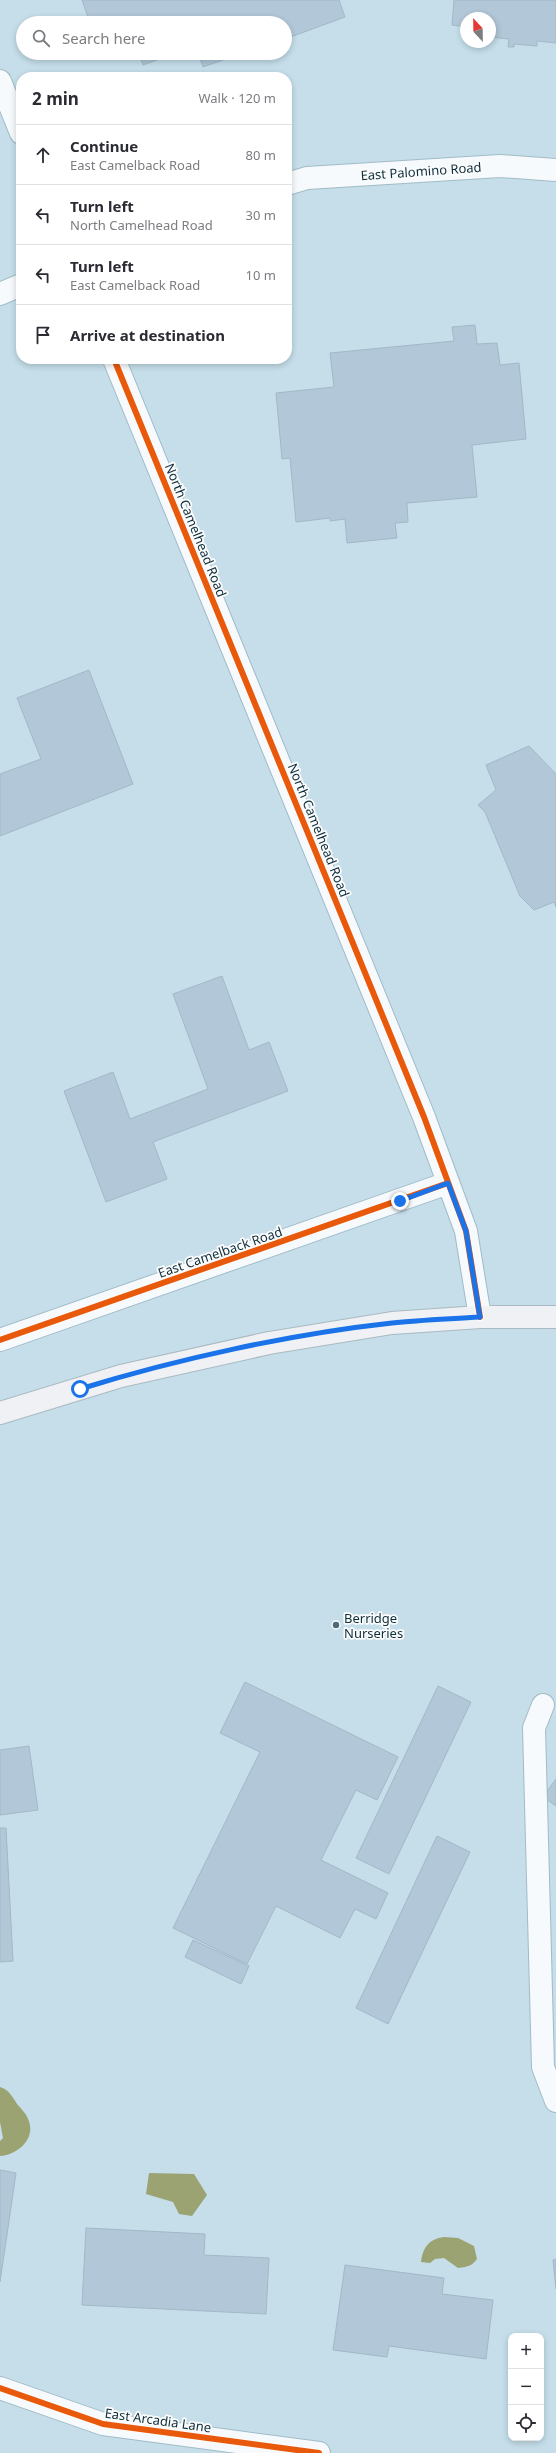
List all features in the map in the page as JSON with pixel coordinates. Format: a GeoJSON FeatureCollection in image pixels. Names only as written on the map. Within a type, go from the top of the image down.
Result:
{"type":"FeatureCollection","features":[{"type":"Feature","properties":{"kind":"main road"},"geometry":{"type":"LineString","coordinates":[[0,1413],[121,1376],[269,1343],[392,1323],[480,1317],[556,1317]]}},
{"type":"Feature","properties":{"kind":"street"},"geometry":{"type":"LineString","coordinates":[[0,81],[16,121]]}},
{"type":"Feature","properties":{"kind":"street","name":"East Palomino Road"},"geometry":{"type":"LineString","coordinates":[[292,182],[307,178],[492,166],[556,170]]}},
{"type":"Feature","properties":{"kind":"street"},"geometry":{"type":"LineString","coordinates":[[0,294],[16,287]]}},
{"type":"Feature","properties":{"kind":"street","name":"North Camelhead Road"},"geometry":{"type":"LineString","coordinates":[[116,364],[421,1110],[466,1231],[480,1317]]}},
{"type":"Feature","properties":{"kind":"street","name":"East Camelback Road"},"geometry":{"type":"LineString","coordinates":[[0,1340],[448,1183]]}},
{"type":"Feature","properties":{"kind":"street"},"geometry":{"type":"LineString","coordinates":[[543,1705],[534,1728],[543,2067],[556,2101]]}},
{"type":"Feature","properties":{"kind":"street","name":"East Arcadia Lane"},"geometry":{"type":"LineString","coordinates":[[0,2388],[102,2424],[319,2453]]}},
{"type":"Feature","properties":{"kind":"shaded area"},"geometry":{"type":"Polygon","coordinates":[[[0,2087],[12,2096],[26,2115],[30,2126],[30,2133],[28,2139],[19,2149],[7,2155],[0,2156],[0,2141],[3,2138],[0,2122],[0,2087]]]}},
{"type":"Feature","properties":{"kind":"shaded area"},"geometry":{"type":"Polygon","coordinates":[[[149,2173],[194,2174],[207,2195],[192,2216],[179,2214],[173,2202],[146,2194],[149,2173]]]}},
{"type":"Feature","properties":{"kind":"shaded area"},"geometry":{"type":"Polygon","coordinates":[[[444,2237],[458,2238],[474,2246],[477,2259],[469,2266],[458,2268],[444,2258],[435,2259],[430,2263],[421,2262],[425,2248],[434,2240],[444,2237]]]}},
{"type":"Feature","properties":{"kind":"building"},"geometry":{"type":"Polygon","coordinates":[[[82,0],[339,0],[345,17],[292,36],[292,16],[88,16],[82,0]]]}},
{"type":"Feature","properties":{"kind":"building"},"geometry":{"type":"Polygon","coordinates":[[[454,0],[556,0],[556,43],[537,41],[537,46],[514,44],[514,47],[508,47],[509,39],[496,38],[496,12],[460,12],[460,26],[452,25],[454,0]]]}},
{"type":"Feature","properties":{"kind":"building"},"geometry":{"type":"Polygon","coordinates":[[[141,60],[157,60],[143,65],[141,60]]]}},
{"type":"Feature","properties":{"kind":"building"},"geometry":{"type":"Polygon","coordinates":[[[200,60],[223,60],[203,67],[200,60]]]}},
{"type":"Feature","properties":{"kind":"building"},"geometry":{"type":"Polygon","coordinates":[[[475,325],[477,344],[497,343],[500,365],[519,363],[526,439],[472,445],[477,497],[407,503],[408,522],[395,523],[397,538],[347,543],[345,519],[330,521],[330,518],[296,522],[290,458],[282,459],[276,393],[334,387],[330,353],[454,341],[452,327],[475,325]]]}},
{"type":"Feature","properties":{"kind":"building"},"geometry":{"type":"Polygon","coordinates":[[[89,670],[133,784],[0,836],[0,774],[41,759],[17,698],[89,670]]]}},
{"type":"Feature","properties":{"kind":"building"},"geometry":{"type":"Polygon","coordinates":[[[529,746],[556,774],[556,907],[554,902],[534,910],[520,896],[485,812],[478,805],[496,790],[486,765],[529,746]]]}},
{"type":"Feature","properties":{"kind":"building"},"geometry":{"type":"Polygon","coordinates":[[[222,976],[249,1050],[269,1042],[288,1091],[153,1142],[167,1179],[106,1202],[64,1091],[113,1072],[130,1119],[208,1089],[173,994],[222,976]]]}},
{"type":"Feature","properties":{"kind":"building"},"geometry":{"type":"Polygon","coordinates":[[[245,1682],[398,1757],[377,1800],[356,1790],[321,1860],[388,1893],[376,1919],[355,1909],[340,1938],[276,1906],[247,1964],[173,1928],[260,1752],[220,1733],[245,1682]]]}},
{"type":"Feature","properties":{"kind":"building"},"geometry":{"type":"Polygon","coordinates":[[[438,1686],[471,1702],[389,1874],[356,1858],[438,1686]]]}},
{"type":"Feature","properties":{"kind":"building"},"geometry":{"type":"Polygon","coordinates":[[[29,1746],[38,1810],[0,1815],[0,1750],[29,1746]]]}},
{"type":"Feature","properties":{"kind":"building"},"geometry":{"type":"Polygon","coordinates":[[[556,1779],[556,1806],[543,1797],[556,1779]]]}},
{"type":"Feature","properties":{"kind":"building"},"geometry":{"type":"Polygon","coordinates":[[[0,1828],[6,1828],[13,1961],[0,1962],[0,1828]]]}},
{"type":"Feature","properties":{"kind":"building"},"geometry":{"type":"Polygon","coordinates":[[[437,1836],[470,1852],[388,2024],[356,2008],[437,1836]]]}},
{"type":"Feature","properties":{"kind":"building"},"geometry":{"type":"Polygon","coordinates":[[[193,1940],[249,1966],[241,1984],[185,1957],[193,1940]]]}},
{"type":"Feature","properties":{"kind":"building"},"geometry":{"type":"Polygon","coordinates":[[[0,2170],[16,2173],[0,2282],[0,2170]]]}},
{"type":"Feature","properties":{"kind":"building"},"geometry":{"type":"Polygon","coordinates":[[[86,2228],[205,2234],[204,2255],[269,2258],[266,2314],[82,2305],[86,2228]]]}},
{"type":"Feature","properties":{"kind":"building"},"geometry":{"type":"Polygon","coordinates":[[[556,2259],[556,2289],[553,2260],[556,2259]]]}},
{"type":"Feature","properties":{"kind":"building"},"geometry":{"type":"Polygon","coordinates":[[[345,2265],[444,2278],[442,2294],[493,2300],[486,2359],[389,2346],[387,2357],[333,2350],[345,2265]]]}},
{"type":"Feature","properties":{"kind":"cycle path"},"geometry":{"type":"LineString","coordinates":[[116,364],[424,1117],[466,1231],[480,1317]]}},
{"type":"Feature","properties":{"kind":"cycle path"},"geometry":{"type":"LineString","coordinates":[[0,1340],[448,1183]]}},
{"type":"Feature","properties":{"kind":"cycle path"},"geometry":{"type":"LineString","coordinates":[[0,2388],[103,2424],[319,2453]]}},
{"type":"Feature","properties":{"kind":"place","name":"Berridge Nurseries"},"geometry":{"type":"Point","coordinates":[336,1625]}},
{"type":"Feature","properties":{"kind":"route"},"geometry":{"type":"LineString","coordinates":[[80,1389],[121,1376],[269,1343],[392,1323],[480,1317],[466,1231],[448,1183],[400,1201]]}}]}
